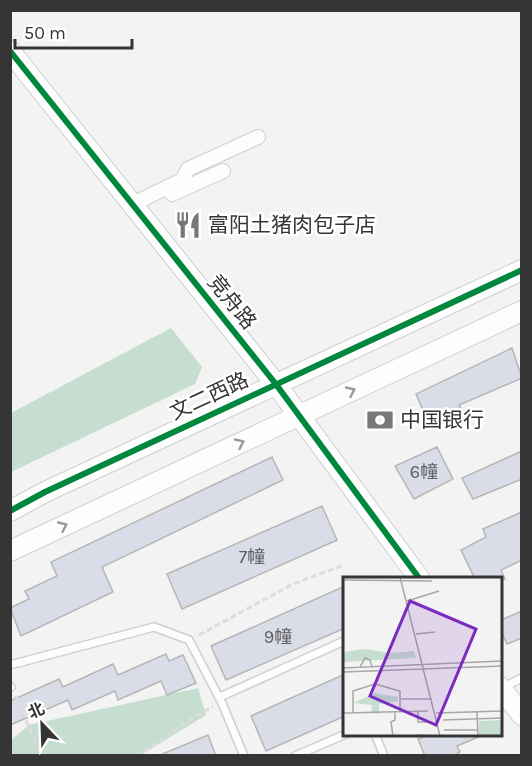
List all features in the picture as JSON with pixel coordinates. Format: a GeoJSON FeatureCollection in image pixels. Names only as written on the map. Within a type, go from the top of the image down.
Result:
{"type":"FeatureCollection","features":[{"type":"Feature","properties":{"kind":"main road","name":"竞舟路"},"geometry":{"type":"LineString","coordinates":[[10,51],[275,383],[419,577]]}},
{"type":"Feature","properties":{"kind":"main road","name":"文二西路"},"geometry":{"type":"LineString","coordinates":[[10,511],[45,492],[275,383],[522,270]]}},
{"type":"Feature","properties":{"kind":"main road"},"geometry":{"type":"LineString","coordinates":[[10,551],[522,311]]}},
{"type":"Feature","properties":{"kind":"main road"},"geometry":{"type":"LineString","coordinates":[[502,689],[522,715]]}},
{"type":"Feature","properties":{"kind":"street"},"geometry":{"type":"LineString","coordinates":[[135,207],[182,180],[188,169],[258,137]]}},
{"type":"Feature","properties":{"kind":"street"},"geometry":{"type":"LineString","coordinates":[[135,207],[223,171]]}},
{"type":"Feature","properties":{"kind":"lane"},"geometry":{"type":"LineString","coordinates":[[10,665],[154,627],[189,640],[219,697],[244,756]]}},
{"type":"Feature","properties":{"kind":"lane"},"geometry":{"type":"LineString","coordinates":[[219,697],[343,642]]}},
{"type":"Feature","properties":{"kind":"lane"},"geometry":{"type":"LineString","coordinates":[[502,688],[522,678]]}},
{"type":"Feature","properties":{"kind":"lane"},"geometry":{"type":"LineString","coordinates":[[295,756],[344,736]]}},
{"type":"Feature","properties":{"kind":"lane"},"geometry":{"type":"LineString","coordinates":[[375,736],[384,756]]}},
{"type":"Feature","properties":{"kind":"path"},"geometry":{"type":"LineString","coordinates":[[189,640],[293,584],[344,565]]}},
{"type":"Feature","properties":{"kind":"path"},"geometry":{"type":"LineString","coordinates":[[11,686],[42,756]]}},
{"type":"Feature","properties":{"kind":"path"},"geometry":{"type":"LineString","coordinates":[[136,756],[157,745],[176,729],[204,711]]}},
{"type":"Feature","properties":{"kind":"green space"},"geometry":{"type":"Polygon","coordinates":[[[171,328],[202,367],[195,384],[11,472],[11,413],[171,328]]]}},
{"type":"Feature","properties":{"kind":"green space"},"geometry":{"type":"Polygon","coordinates":[[[198,688],[206,715],[141,755],[11,755],[10,741],[29,725],[198,688]]]}},
{"type":"Feature","properties":{"kind":"building"},"geometry":{"type":"Polygon","coordinates":[[[512,348],[522,378],[459,405],[464,413],[430,427],[416,394],[512,348]]]}},
{"type":"Feature","properties":{"kind":"building"},"geometry":{"type":"Polygon","coordinates":[[[437,447],[453,479],[414,499],[395,466],[437,447]]]}},
{"type":"Feature","properties":{"kind":"building"},"geometry":{"type":"Polygon","coordinates":[[[522,451],[522,479],[473,499],[462,478],[522,451]]]}},
{"type":"Feature","properties":{"kind":"building"},"geometry":{"type":"Polygon","coordinates":[[[272,457],[283,480],[102,567],[113,592],[21,636],[10,608],[29,599],[25,591],[57,576],[51,562],[272,457]]]}},
{"type":"Feature","properties":{"kind":"building"},"geometry":{"type":"Polygon","coordinates":[[[322,506],[337,540],[182,609],[167,574],[322,506]]]}},
{"type":"Feature","properties":{"kind":"building"},"geometry":{"type":"Polygon","coordinates":[[[522,512],[522,560],[501,570],[505,579],[502,577],[474,577],[461,550],[486,537],[483,529],[522,512]]]}},
{"type":"Feature","properties":{"kind":"building"},"geometry":{"type":"Polygon","coordinates":[[[343,587],[343,629],[226,680],[211,646],[343,587]]]}},
{"type":"Feature","properties":{"kind":"building"},"geometry":{"type":"Polygon","coordinates":[[[522,611],[522,638],[507,644],[502,633],[502,620],[522,611]]]}},
{"type":"Feature","properties":{"kind":"building"},"geometry":{"type":"Polygon","coordinates":[[[166,654],[169,661],[183,655],[196,683],[167,695],[161,681],[118,700],[115,691],[72,710],[68,700],[10,725],[10,701],[59,679],[63,687],[113,664],[118,675],[166,654]]]}},
{"type":"Feature","properties":{"kind":"building"},"geometry":{"type":"Polygon","coordinates":[[[343,675],[343,717],[266,751],[251,716],[343,675]]]}},
{"type":"Feature","properties":{"kind":"building"},"geometry":{"type":"Polygon","coordinates":[[[208,735],[216,756],[160,756],[160,755],[208,735]]]}},
{"type":"Feature","properties":{"kind":"building"},"geometry":{"type":"Polygon","coordinates":[[[426,736],[481,736],[457,746],[460,752],[453,756],[425,756],[418,739],[426,736]]]}},
{"type":"Feature","properties":{"kind":"cycle path"},"geometry":{"type":"LineString","coordinates":[[10,51],[275,383],[418,577]]}},
{"type":"Feature","properties":{"kind":"cycle path"},"geometry":{"type":"LineString","coordinates":[[10,511],[45,492],[522,270]]}},
{"type":"Feature","properties":{"kind":"place","name":"富阳土猪肉包子店"},"geometry":{"type":"Point","coordinates":[188,225]}},
{"type":"Feature","properties":{"kind":"place","name":"中国银行"},"geometry":{"type":"Point","coordinates":[380,420]}}]}
